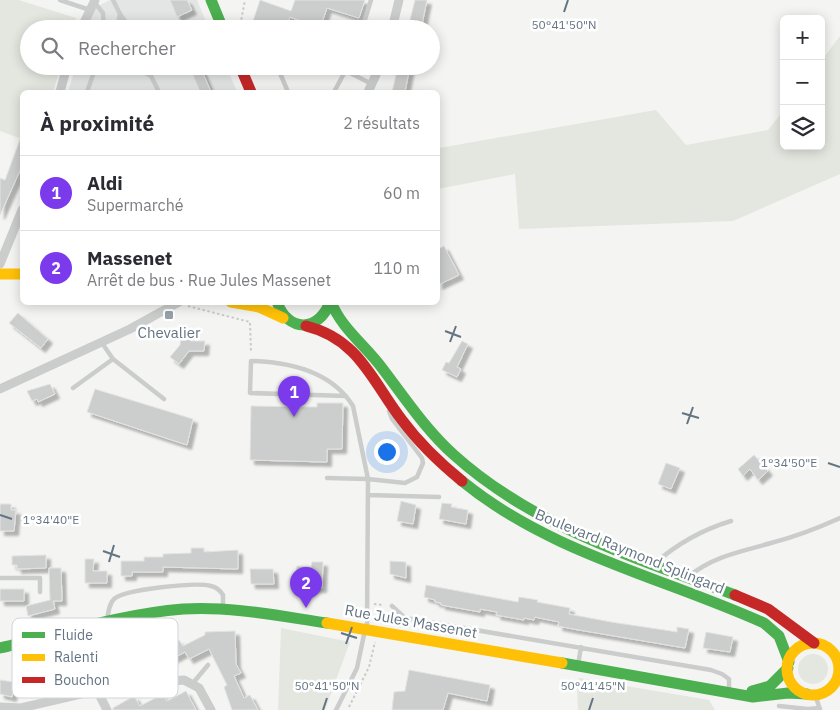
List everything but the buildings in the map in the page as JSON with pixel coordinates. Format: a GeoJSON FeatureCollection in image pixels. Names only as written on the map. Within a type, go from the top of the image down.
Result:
{"type":"FeatureCollection","features":[{"type":"Feature","properties":{"kind":"main road"},"geometry":{"type":"LineString","coordinates":[[210,0],[219,20]]}},
{"type":"Feature","properties":{"kind":"main road"},"geometry":{"type":"LineString","coordinates":[[244,75],[250,90]]}},
{"type":"Feature","properties":{"kind":"main road"},"geometry":{"type":"LineString","coordinates":[[0,274],[20,274]]}},
{"type":"Feature","properties":{"kind":"main road","name":"Boulevard Raymond Splingard"},"geometry":{"type":"LineString","coordinates":[[248,305],[259,307],[295,325],[326,330],[349,346],[365,363],[407,431],[462,481],[513,518],[552,539],[767,624],[781,640],[788,665]]}},
{"type":"Feature","properties":{"kind":"main road"},"geometry":{"type":"LineString","coordinates":[[277,305],[284,319]]}},
{"type":"Feature","properties":{"kind":"main road"},"geometry":{"type":"LineString","coordinates":[[306,326],[322,319],[329,305]]}},
{"type":"Feature","properties":{"kind":"main road","name":"Boulevard Raymond Splingard"},"geometry":{"type":"LineString","coordinates":[[332,305],[342,324],[367,350],[421,419],[465,464],[519,505],[569,530],[764,606],[796,634],[814,643]]}},
{"type":"Feature","properties":{"kind":"main road","name":"Rue Jules Massenet"},"geometry":{"type":"LineString","coordinates":[[127,618],[168,610],[223,608],[261,611],[366,632],[578,665],[756,697],[788,693],[811,694]]}},
{"type":"Feature","properties":{"kind":"main road"},"geometry":{"type":"LineString","coordinates":[[828,690],[837,680],[840,667],[831,650],[814,643],[797,649],[788,665],[794,686],[811,694],[828,690],[840,691]]}},
{"type":"Feature","properties":{"kind":"main road","name":"Rue Jules Massenet"},"geometry":{"type":"LineString","coordinates":[[729,691],[752,691],[767,688],[778,680],[788,665]]}},
{"type":"Feature","properties":{"kind":"street"},"geometry":{"type":"LineString","coordinates":[[394,20],[399,0]]}},
{"type":"Feature","properties":{"kind":"street"},"geometry":{"type":"LineString","coordinates":[[85,20],[93,4]]}},
{"type":"Feature","properties":{"kind":"street"},"geometry":{"type":"LineString","coordinates":[[61,90],[65,75]]}},
{"type":"Feature","properties":{"kind":"street"},"geometry":{"type":"LineString","coordinates":[[369,90],[376,75]]}},
{"type":"Feature","properties":{"kind":"street"},"geometry":{"type":"LineString","coordinates":[[0,264],[20,215]]}},
{"type":"Feature","properties":{"kind":"street"},"geometry":{"type":"LineString","coordinates":[[0,389],[102,343],[179,305]]}},
{"type":"Feature","properties":{"kind":"street"},"geometry":{"type":"LineString","coordinates":[[178,680],[193,683],[200,690],[211,710]]}},
{"type":"Feature","properties":{"kind":"street"},"geometry":{"type":"LineString","coordinates":[[0,707],[11,709],[61,698]]}},
{"type":"Feature","properties":{"kind":"street"},"geometry":{"type":"LineString","coordinates":[[101,698],[107,710]]}},
{"type":"Feature","properties":{"kind":"lane"},"geometry":{"type":"LineString","coordinates":[[60,0],[93,4],[103,13],[103,20]]}},
{"type":"Feature","properties":{"kind":"lane"},"geometry":{"type":"LineString","coordinates":[[121,0],[114,1],[124,20]]}},
{"type":"Feature","properties":{"kind":"lane"},"geometry":{"type":"LineString","coordinates":[[365,20],[371,0]]}},
{"type":"Feature","properties":{"kind":"lane"},"geometry":{"type":"LineString","coordinates":[[118,20],[120,14]]}},
{"type":"Feature","properties":{"kind":"lane"},"geometry":{"type":"LineString","coordinates":[[88,90],[90,75]]}},
{"type":"Feature","properties":{"kind":"lane"},"geometry":{"type":"LineString","coordinates":[[89,84],[92,75]]}},
{"type":"Feature","properties":{"kind":"lane"},"geometry":{"type":"LineString","coordinates":[[149,75],[159,90]]}},
{"type":"Feature","properties":{"kind":"lane"},"geometry":{"type":"LineString","coordinates":[[281,75],[287,90]]}},
{"type":"Feature","properties":{"kind":"lane"},"geometry":{"type":"LineString","coordinates":[[335,90],[344,75]]}},
{"type":"Feature","properties":{"kind":"lane"},"geometry":{"type":"LineString","coordinates":[[357,75],[372,84]]}},
{"type":"Feature","properties":{"kind":"lane"},"geometry":{"type":"LineString","coordinates":[[102,343],[113,359],[164,399]]}},
{"type":"Feature","properties":{"kind":"lane"},"geometry":{"type":"LineString","coordinates":[[74,388],[113,359]]}},
{"type":"Feature","properties":{"kind":"lane"},"geometry":{"type":"LineString","coordinates":[[336,710],[357,668],[366,632],[368,603],[368,479],[355,411],[346,396],[327,380],[292,365],[251,361],[250,393],[346,396]]}},
{"type":"Feature","properties":{"kind":"lane"},"geometry":{"type":"LineString","coordinates":[[327,478],[368,479],[405,483],[417,477],[421,470],[422,458],[407,431],[421,419]]}},
{"type":"Feature","properties":{"kind":"lane"},"geometry":{"type":"LineString","coordinates":[[368,495],[439,497]]}},
{"type":"Feature","properties":{"kind":"lane"},"geometry":{"type":"LineString","coordinates":[[688,576],[703,564],[728,553],[772,543],[840,518]]}},
{"type":"Feature","properties":{"kind":"lane"},"geometry":{"type":"LineString","coordinates":[[648,577],[654,564],[681,542],[706,529],[731,522]]}},
{"type":"Feature","properties":{"kind":"lane"},"geometry":{"type":"LineString","coordinates":[[0,578],[40,578],[40,592]]}},
{"type":"Feature","properties":{"kind":"lane"},"geometry":{"type":"LineString","coordinates":[[108,618],[110,605],[115,598],[129,593],[164,587],[199,584],[213,586],[223,595],[223,608]]}},
{"type":"Feature","properties":{"kind":"lane"},"geometry":{"type":"LineString","coordinates":[[392,606],[405,618],[714,671],[729,680],[729,691]]}},
{"type":"Feature","properties":{"kind":"lane"},"geometry":{"type":"LineString","coordinates":[[578,665],[581,647]]}},
{"type":"Feature","properties":{"kind":"lane"},"geometry":{"type":"LineString","coordinates":[[193,683],[208,665]]}},
{"type":"Feature","properties":{"kind":"lane"},"geometry":{"type":"LineString","coordinates":[[780,706],[808,710],[820,709],[811,694]]}},
{"type":"Feature","properties":{"kind":"path"},"geometry":{"type":"LineString","coordinates":[[240,20],[245,0]]}},
{"type":"Feature","properties":{"kind":"path"},"geometry":{"type":"LineString","coordinates":[[185,305],[250,322],[251,361]]}},
{"type":"Feature","properties":{"kind":"path"},"geometry":{"type":"LineString","coordinates":[[368,603],[392,606]]}},
{"type":"Feature","properties":{"kind":"path"},"geometry":{"type":"LineString","coordinates":[[349,707],[372,656],[375,640],[366,632]]}},
{"type":"Feature","properties":{"kind":"shaded area"},"geometry":{"type":"Polygon","coordinates":[[[0,0],[19,0],[76,18],[75,20],[20,20],[20,75],[58,75],[54,90],[20,90],[20,138],[0,131],[0,0]]]}},
{"type":"Feature","properties":{"kind":"shaded area"},"geometry":{"type":"Polygon","coordinates":[[[110,0],[197,0],[205,20],[90,20],[94,8],[110,0]]]}},
{"type":"Feature","properties":{"kind":"shaded area"},"geometry":{"type":"Polygon","coordinates":[[[840,36],[840,174],[733,221],[519,229],[515,174],[440,189],[440,148],[656,110],[686,145],[768,130],[780,115],[780,150],[825,150],[825,56],[840,36]]]}},
{"type":"Feature","properties":{"kind":"shaded area"},"geometry":{"type":"Polygon","coordinates":[[[73,75],[230,75],[236,90],[69,90],[73,75]]]}},
{"type":"Feature","properties":{"kind":"shaded area"},"geometry":{"type":"Polygon","coordinates":[[[281,628],[350,642],[325,710],[278,710],[281,628]]]}},
{"type":"Feature","properties":{"kind":"shaded area"},"geometry":{"type":"Polygon","coordinates":[[[813,654],[824,658],[828,669],[824,680],[813,684],[802,680],[798,669],[802,658],[813,654]]]}},
{"type":"Feature","properties":{"kind":"shaded area"},"geometry":{"type":"Polygon","coordinates":[[[579,678],[709,700],[715,710],[578,710],[577,685],[579,678]]]}},
{"type":"Feature","properties":{"kind":"traffic: fast"},"geometry":{"type":"LineString","coordinates":[[211,0],[219,20]]}},
{"type":"Feature","properties":{"kind":"traffic: fast"},"geometry":{"type":"LineString","coordinates":[[278,305],[288,319],[296,324],[304,325],[319,319],[328,305]]}},
{"type":"Feature","properties":{"kind":"traffic: fast"},"geometry":{"type":"LineString","coordinates":[[332,305],[347,329],[375,360],[434,435],[454,455],[485,480],[518,502],[587,538],[735,595]]}},
{"type":"Feature","properties":{"kind":"traffic: fast"},"geometry":{"type":"LineString","coordinates":[[462,481],[496,506],[532,527],[569,545],[764,623],[779,636],[789,662]]}},
{"type":"Feature","properties":{"kind":"traffic: fast"},"geometry":{"type":"LineString","coordinates":[[123,618],[201,608],[237,610],[327,623]]}},
{"type":"Feature","properties":{"kind":"traffic: fast"},"geometry":{"type":"LineString","coordinates":[[0,648],[12,645]]}},
{"type":"Feature","properties":{"kind":"traffic: fast"},"geometry":{"type":"LineString","coordinates":[[562,663],[753,697],[788,693],[807,694]]}},
{"type":"Feature","properties":{"kind":"traffic: fast"},"geometry":{"type":"LineString","coordinates":[[752,691],[770,686],[788,668]]}},
{"type":"Feature","properties":{"kind":"traffic: slow"},"geometry":{"type":"LineString","coordinates":[[0,274],[20,274]]}},
{"type":"Feature","properties":{"kind":"traffic: slow"},"geometry":{"type":"LineString","coordinates":[[248,305],[259,307],[283,318]]}},
{"type":"Feature","properties":{"kind":"traffic: slow"},"geometry":{"type":"LineString","coordinates":[[327,623],[562,663]]}},
{"type":"Feature","properties":{"kind":"traffic: slow"},"geometry":{"type":"LineString","coordinates":[[813,643],[823,645],[831,651],[837,659],[839,669],[837,679],[831,687],[823,693],[813,695],[803,693],[795,687],[789,679],[787,669],[789,659],[795,651],[803,645],[813,643]]}},
{"type":"Feature","properties":{"kind":"traffic: jam"},"geometry":{"type":"LineString","coordinates":[[244,75],[250,90]]}},
{"type":"Feature","properties":{"kind":"traffic: jam"},"geometry":{"type":"LineString","coordinates":[[306,326],[324,332],[352,351],[363,363],[415,437],[462,481]]}},
{"type":"Feature","properties":{"kind":"traffic: jam"},"geometry":{"type":"LineString","coordinates":[[735,595],[768,609],[814,643]]}},
{"type":"Feature","properties":{"kind":"place","name":"Chevalier"},"geometry":{"type":"Point","coordinates":[169,315]}},
{"type":"Feature","properties":{"kind":"place","name":"Aldi"},"geometry":{"type":"Point","coordinates":[294,417]}},
{"type":"Feature","properties":{"kind":"place","name":"Massenet"},"geometry":{"type":"Point","coordinates":[306,608]}}]}
